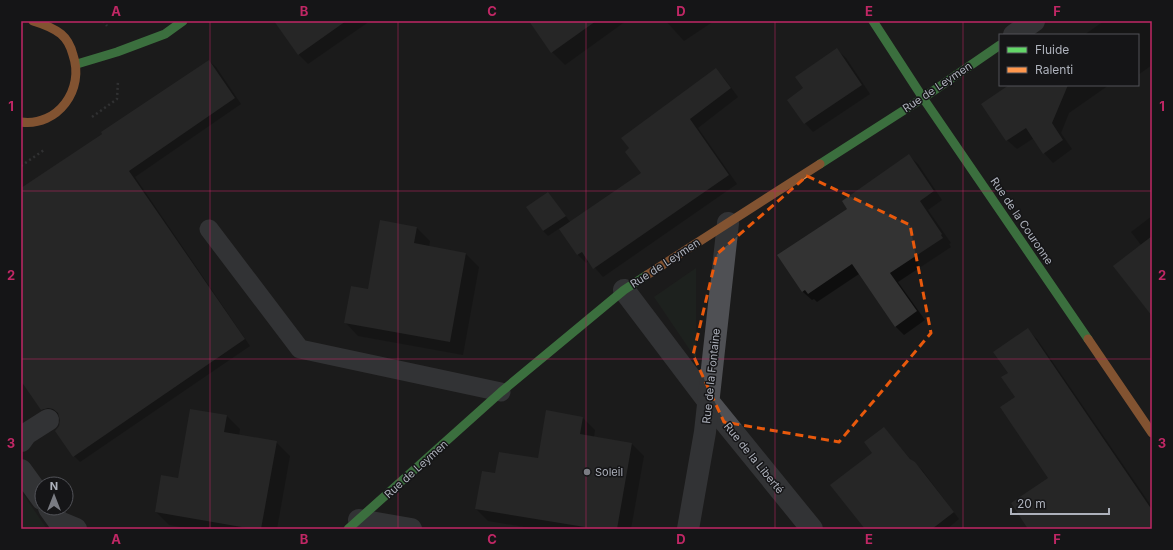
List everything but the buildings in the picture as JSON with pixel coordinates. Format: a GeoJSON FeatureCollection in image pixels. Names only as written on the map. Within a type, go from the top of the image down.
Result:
{"type":"FeatureCollection","features":[{"type":"Feature","properties":{"kind":"street"},"geometry":{"type":"LineString","coordinates":[[21,122],[28,123],[45,120],[60,110],[71,97],[77,81],[77,64],[72,49],[64,37],[53,27],[37,21]]}},
{"type":"Feature","properties":{"kind":"street"},"geometry":{"type":"LineString","coordinates":[[77,64],[117,52],[165,34],[183,21]]}},
{"type":"Feature","properties":{"kind":"street","name":"Rue de la Couronne"},"geometry":{"type":"LineString","coordinates":[[873,21],[923,98],[1152,433]]}},
{"type":"Feature","properties":{"kind":"street"},"geometry":{"type":"LineString","coordinates":[[1015,34],[1034,21]]}},
{"type":"Feature","properties":{"kind":"street","name":"Rue de Leymen"},"geometry":{"type":"LineString","coordinates":[[354,525],[501,392],[624,290],[923,98],[999,46]]}},
{"type":"Feature","properties":{"kind":"street","name":"Rue de la Fontaine"},"geometry":{"type":"LineString","coordinates":[[688,529],[705,432],[728,223]]}},
{"type":"Feature","properties":{"kind":"street","name":"Rue de la Liberté"},"geometry":{"type":"LineString","coordinates":[[624,290],[708,401],[812,529]]}},
{"type":"Feature","properties":{"kind":"street"},"geometry":{"type":"LineString","coordinates":[[21,441],[26,434],[48,420]]}},
{"type":"Feature","properties":{"kind":"street"},"geometry":{"type":"LineString","coordinates":[[21,470],[34,488]]}},
{"type":"Feature","properties":{"kind":"street"},"geometry":{"type":"LineString","coordinates":[[55,516],[59,522],[76,529]]}},
{"type":"Feature","properties":{"kind":"street","name":"Rue de Leymen"},"geometry":{"type":"LineString","coordinates":[[354,525],[411,529]]}},
{"type":"Feature","properties":{"kind":"lane"},"geometry":{"type":"LineString","coordinates":[[209,229],[300,349],[501,392]]}},
{"type":"Feature","properties":{"kind":"highlighted area"},"geometry":{"type":"Polygon","coordinates":[[[807,176],[910,225],[931,333],[839,442],[724,422],[693,355],[717,254],[807,176]]]}},
{"type":"Feature","properties":{"kind":"shaded area"},"geometry":{"type":"Polygon","coordinates":[[[696,268],[696,359],[654,297],[696,268]]]}},
{"type":"Feature","properties":{"kind":"shaded area"},"geometry":{"type":"Polygon","coordinates":[[[21,491],[34,510],[34,516],[38,516],[47,529],[21,529],[21,491]]]}},
{"type":"Feature","properties":{"kind":"traffic: fast"},"geometry":{"type":"LineString","coordinates":[[77,64],[117,52],[165,34],[183,21]]}},
{"type":"Feature","properties":{"kind":"traffic: fast"},"geometry":{"type":"LineString","coordinates":[[873,21],[923,98],[1088,339]]}},
{"type":"Feature","properties":{"kind":"traffic: fast"},"geometry":{"type":"LineString","coordinates":[[820,164],[923,98],[999,46]]}},
{"type":"Feature","properties":{"kind":"traffic: fast"},"geometry":{"type":"LineString","coordinates":[[348,529],[501,392],[624,290],[647,275]]}},
{"type":"Feature","properties":{"kind":"traffic: slow"},"geometry":{"type":"LineString","coordinates":[[21,122],[34,122],[57,112],[72,92],[75,81],[76,68],[72,52],[67,41],[54,29],[33,21]]}},
{"type":"Feature","properties":{"kind":"traffic: slow"},"geometry":{"type":"LineString","coordinates":[[647,275],[820,164]]}},
{"type":"Feature","properties":{"kind":"traffic: slow"},"geometry":{"type":"LineString","coordinates":[[1088,339],[1152,433]]}},
{"type":"Feature","properties":{"kind":"place","name":"Soleil"},"geometry":{"type":"Point","coordinates":[587,472]}}]}
